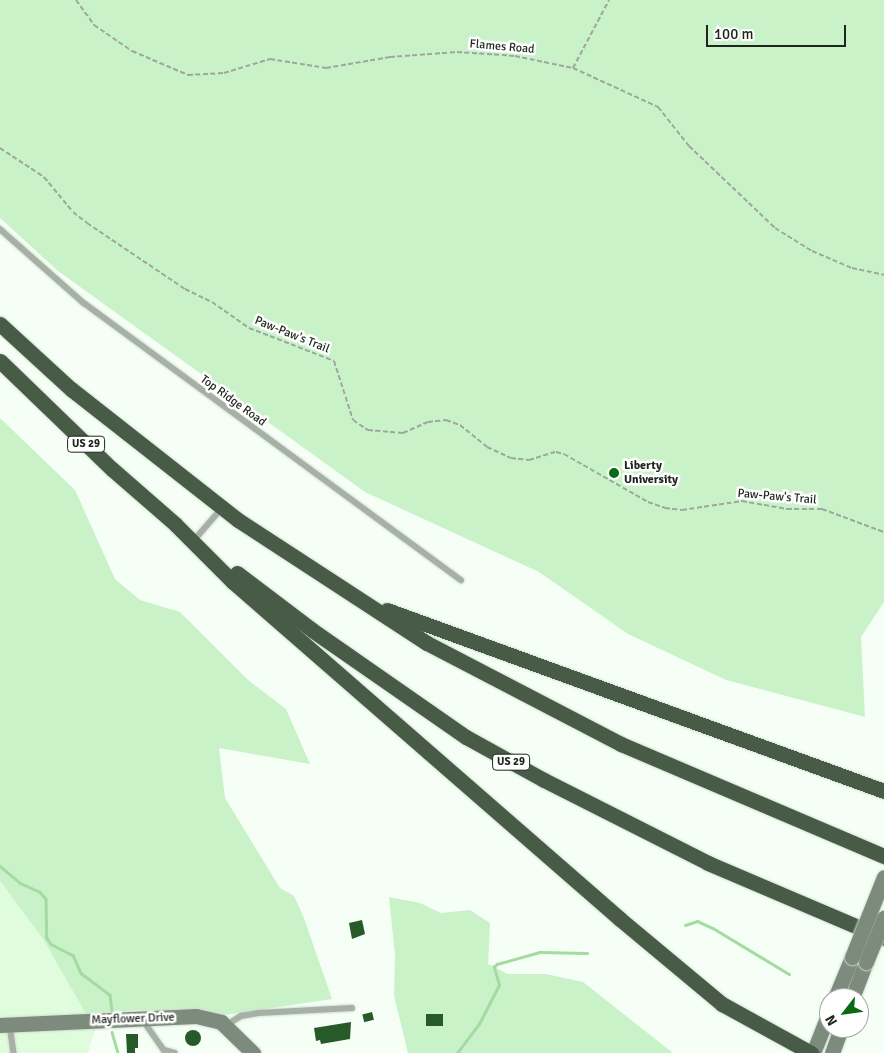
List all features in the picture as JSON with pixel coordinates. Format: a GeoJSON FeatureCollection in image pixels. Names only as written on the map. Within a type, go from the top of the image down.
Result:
{"type":"FeatureCollection","features":[{"type":"Feature","properties":{"kind":"highway","name":"US 29"},"geometry":{"type":"LineString","coordinates":[[0,324],[71,389],[223,508],[357,600],[427,643],[581,725],[718,788],[884,856]]}},
{"type":"Feature","properties":{"kind":"highway","name":"US 29"},"geometry":{"type":"LineString","coordinates":[[0,361],[112,469],[176,524],[312,630],[466,736],[544,780],[708,863],[884,938]]}},
{"type":"Feature","properties":{"kind":"highway"},"geometry":{"type":"LineString","coordinates":[[176,524],[232,581],[664,956],[722,1004],[812,1053]]}},
{"type":"Feature","properties":{"kind":"highway"},"geometry":{"type":"LineString","coordinates":[[357,600],[884,791]]}},
{"type":"Feature","properties":{"kind":"main road"},"geometry":{"type":"LineString","coordinates":[[854,988],[859,959],[884,877]]}},
{"type":"Feature","properties":{"kind":"main road"},"geometry":{"type":"LineString","coordinates":[[841,988],[884,918]]}},
{"type":"Feature","properties":{"kind":"main road","name":"Mayflower Drive"},"geometry":{"type":"LineString","coordinates":[[5,1025],[196,1016],[225,1026],[253,1053]]}},
{"type":"Feature","properties":{"kind":"main road"},"geometry":{"type":"LineString","coordinates":[[812,1053],[819,1037]]}},
{"type":"Feature","properties":{"kind":"main road"},"geometry":{"type":"LineString","coordinates":[[832,1053],[837,1038]]}},
{"type":"Feature","properties":{"kind":"lane","name":"Top Ridge Road"},"geometry":{"type":"LineString","coordinates":[[0,230],[84,303],[461,580]]}},
{"type":"Feature","properties":{"kind":"lane"},"geometry":{"type":"LineString","coordinates":[[195,538],[223,508]]}},
{"type":"Feature","properties":{"kind":"lane"},"geometry":{"type":"LineString","coordinates":[[225,1026],[241,1016],[258,1013],[352,1008]]}},
{"type":"Feature","properties":{"kind":"lane"},"geometry":{"type":"LineString","coordinates":[[141,1018],[164,1050],[175,1053]]}},
{"type":"Feature","properties":{"kind":"lane"},"geometry":{"type":"LineString","coordinates":[[5,1025],[14,1053]]}},
{"type":"Feature","properties":{"kind":"path","name":"Flames Road"},"geometry":{"type":"LineString","coordinates":[[76,0],[94,26],[132,51],[188,75],[224,73],[270,59],[326,68],[390,57],[457,52],[515,56],[573,68],[658,107],[689,146],[774,228],[812,251],[852,268],[884,274]]}},
{"type":"Feature","properties":{"kind":"path"},"geometry":{"type":"LineString","coordinates":[[573,68],[609,0]]}},
{"type":"Feature","properties":{"kind":"path","name":"Paw-Paw's Trail"},"geometry":{"type":"LineString","coordinates":[[0,148],[44,177],[73,212],[87,223],[185,290],[212,302],[250,328],[334,361],[354,420],[368,430],[403,433],[428,422],[446,420],[460,424],[486,447],[510,458],[529,460],[556,452],[564,454],[648,502],[665,508],[682,510],[742,501],[786,509],[822,509],[884,532]]}},
{"type":"Feature","properties":{"kind":"shaded area","name":"Liberty University"},"geometry":{"type":"Polygon","coordinates":[[[0,0],[884,0],[884,602],[861,637],[865,717],[726,680],[628,634],[539,572],[365,492],[58,271],[0,218],[0,0]]]}},
{"type":"Feature","properties":{"kind":"shaded area"},"geometry":{"type":"Polygon","coordinates":[[[0,418],[75,490],[115,579],[140,600],[180,612],[248,680],[286,709],[310,764],[219,748],[225,798],[280,888],[294,896],[304,918],[332,999],[225,1015],[138,1010],[86,1014],[43,939],[0,881],[0,418]]]}},
{"type":"Feature","properties":{"kind":"shaded area"},"geometry":{"type":"Polygon","coordinates":[[[0,881],[43,939],[95,1029],[88,1053],[0,1053],[0,881]]]}},
{"type":"Feature","properties":{"kind":"shaded area"},"geometry":{"type":"Polygon","coordinates":[[[389,897],[420,903],[441,913],[470,910],[490,923],[488,964],[508,974],[546,974],[583,982],[673,1053],[408,1053],[394,996],[395,956],[389,897]]]}},
{"type":"Feature","properties":{"kind":"building"},"geometry":{"type":"Polygon","coordinates":[[[362,920],[365,934],[352,939],[349,923],[362,920]]]}},
{"type":"Feature","properties":{"kind":"building"},"geometry":{"type":"Polygon","coordinates":[[[372,1012],[374,1020],[364,1022],[362,1014],[372,1012]]]}},
{"type":"Feature","properties":{"kind":"building"},"geometry":{"type":"Polygon","coordinates":[[[426,1014],[443,1014],[443,1026],[426,1026],[426,1014]]]}},
{"type":"Feature","properties":{"kind":"building"},"geometry":{"type":"Polygon","coordinates":[[[351,1022],[350,1039],[321,1044],[320,1040],[316,1041],[314,1028],[351,1022]]]}},
{"type":"Feature","properties":{"kind":"building"},"geometry":{"type":"Polygon","coordinates":[[[193,1030],[199,1032],[201,1038],[199,1044],[193,1046],[187,1044],[185,1038],[187,1032],[193,1030]]]}},
{"type":"Feature","properties":{"kind":"building"},"geometry":{"type":"Polygon","coordinates":[[[126,1034],[138,1034],[138,1048],[135,1048],[135,1053],[127,1053],[126,1034]]]}},
{"type":"Feature","properties":{"kind":"waterway"},"geometry":{"type":"LineString","coordinates":[[0,866],[20,883],[40,892],[46,899],[47,938],[51,944],[73,955],[81,973],[110,995],[112,1011]]}},
{"type":"Feature","properties":{"kind":"waterway"},"geometry":{"type":"LineString","coordinates":[[685,925],[697,921],[713,928],[789,974]]}},
{"type":"Feature","properties":{"kind":"waterway"},"geometry":{"type":"LineString","coordinates":[[457,1053],[479,1024],[499,985],[494,967],[497,964],[540,952],[587,953]]}},
{"type":"Feature","properties":{"kind":"waterway"},"geometry":{"type":"LineString","coordinates":[[112,1032],[118,1053]]}},
{"type":"Feature","properties":{"kind":"place","name":"Liberty University"},"geometry":{"type":"Point","coordinates":[614,473]}}]}
